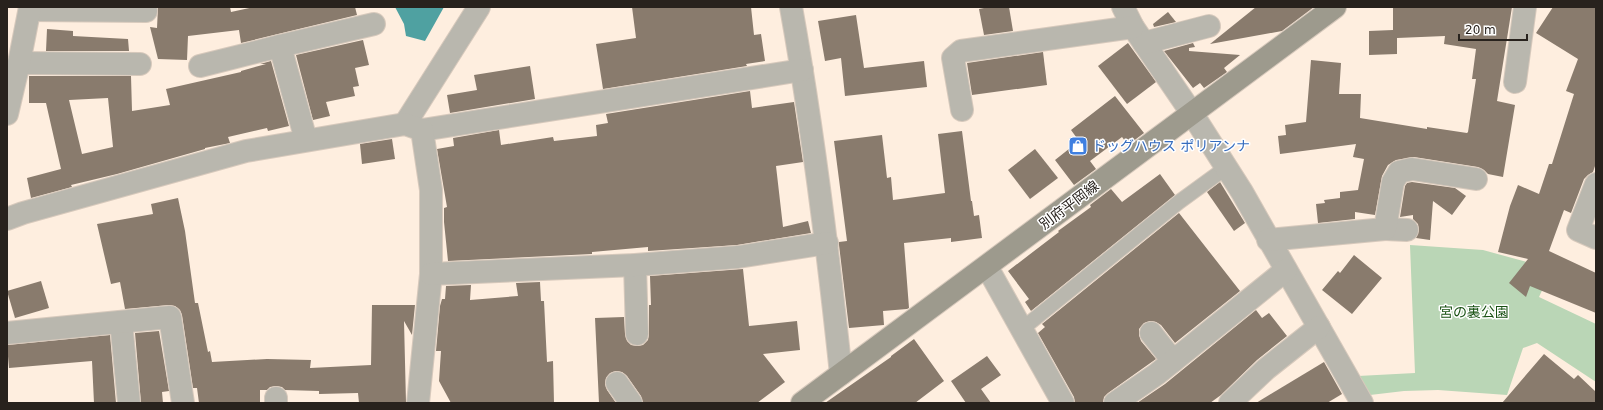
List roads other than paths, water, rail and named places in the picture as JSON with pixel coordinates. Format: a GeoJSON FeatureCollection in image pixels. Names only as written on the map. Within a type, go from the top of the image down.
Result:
{"type":"FeatureCollection","features":[{"type":"Feature","properties":{"kind":"main road","name":"別府平岡線"},"geometry":{"type":"LineString","coordinates":[[802,403],[987,267],[1191,112],[1335,7]]}},
{"type":"Feature","properties":{"kind":"street"},"geometry":{"type":"LineString","coordinates":[[791,7],[802,70],[827,243],[841,374]]}},
{"type":"Feature","properties":{"kind":"street"},"geometry":{"type":"LineString","coordinates":[[1123,7],[1139,35],[1227,167],[1362,403]]}},
{"type":"Feature","properties":{"kind":"street"},"geometry":{"type":"LineString","coordinates":[[1515,82],[1525,7]]}},
{"type":"Feature","properties":{"kind":"street"},"geometry":{"type":"LineString","coordinates":[[7,114],[20,63],[30,8],[146,11]]}},
{"type":"Feature","properties":{"kind":"street"},"geometry":{"type":"LineString","coordinates":[[418,403],[431,274],[431,190],[414,127],[477,8]]}},
{"type":"Feature","properties":{"kind":"street"},"geometry":{"type":"LineString","coordinates":[[200,66],[374,24]]}},
{"type":"Feature","properties":{"kind":"street"},"geometry":{"type":"LineString","coordinates":[[962,110],[953,58],[961,51],[1139,35],[1209,26]]}},
{"type":"Feature","properties":{"kind":"street"},"geometry":{"type":"LineString","coordinates":[[280,46],[306,140]]}},
{"type":"Feature","properties":{"kind":"street"},"geometry":{"type":"LineString","coordinates":[[20,63],[140,64]]}},
{"type":"Feature","properties":{"kind":"street"},"geometry":{"type":"LineString","coordinates":[[7,219],[23,213],[246,151],[306,140],[414,127],[802,70]]}},
{"type":"Feature","properties":{"kind":"street"},"geometry":{"type":"LineString","coordinates":[[1385,229],[1393,182],[1399,172],[1450,164],[1476,179]]}},
{"type":"Feature","properties":{"kind":"street"},"geometry":{"type":"LineString","coordinates":[[1596,184],[1578,230],[1596,238]]}},
{"type":"Feature","properties":{"kind":"street"},"geometry":{"type":"LineString","coordinates":[[1268,240],[1385,229],[1408,230]]}},
{"type":"Feature","properties":{"kind":"street"},"geometry":{"type":"LineString","coordinates":[[431,274],[634,266],[738,257],[827,243]]}},
{"type":"Feature","properties":{"kind":"street"},"geometry":{"type":"LineString","coordinates":[[634,266],[637,334]]}},
{"type":"Feature","properties":{"kind":"street"},"geometry":{"type":"LineString","coordinates":[[987,267],[1063,403]]}},
{"type":"Feature","properties":{"kind":"street"},"geometry":{"type":"LineString","coordinates":[[1115,403],[1157,374],[1286,270]]}},
{"type":"Feature","properties":{"kind":"street"},"geometry":{"type":"LineString","coordinates":[[7,333],[170,317],[183,403]]}},
{"type":"Feature","properties":{"kind":"street"},"geometry":{"type":"LineString","coordinates":[[121,322],[129,403]]}},
{"type":"Feature","properties":{"kind":"street"},"geometry":{"type":"LineString","coordinates":[[1230,403],[1266,370],[1319,327]]}},
{"type":"Feature","properties":{"kind":"street"},"geometry":{"type":"LineString","coordinates":[[1151,334],[1173,361]]}},
{"type":"Feature","properties":{"kind":"street"},"geometry":{"type":"LineString","coordinates":[[617,383],[631,403]]}},
{"type":"Feature","properties":{"kind":"lane"},"geometry":{"type":"LineString","coordinates":[[1022,329],[1161,216],[1227,167]]}},
{"type":"Feature","properties":{"kind":"water"},"geometry":{"type":"Polygon","coordinates":[[[395,7],[444,7],[425,41],[406,36],[404,24],[395,7]]]}},
{"type":"Feature","properties":{"kind":"place","name":"ドッグハウス ポリアンナ"},"geometry":{"type":"Point","coordinates":[1078,146]}},
{"type":"Feature","properties":{"kind":"park label","name":"宮の裏公園"},"geometry":{"type":"Point","coordinates":[1474,312]}}]}
